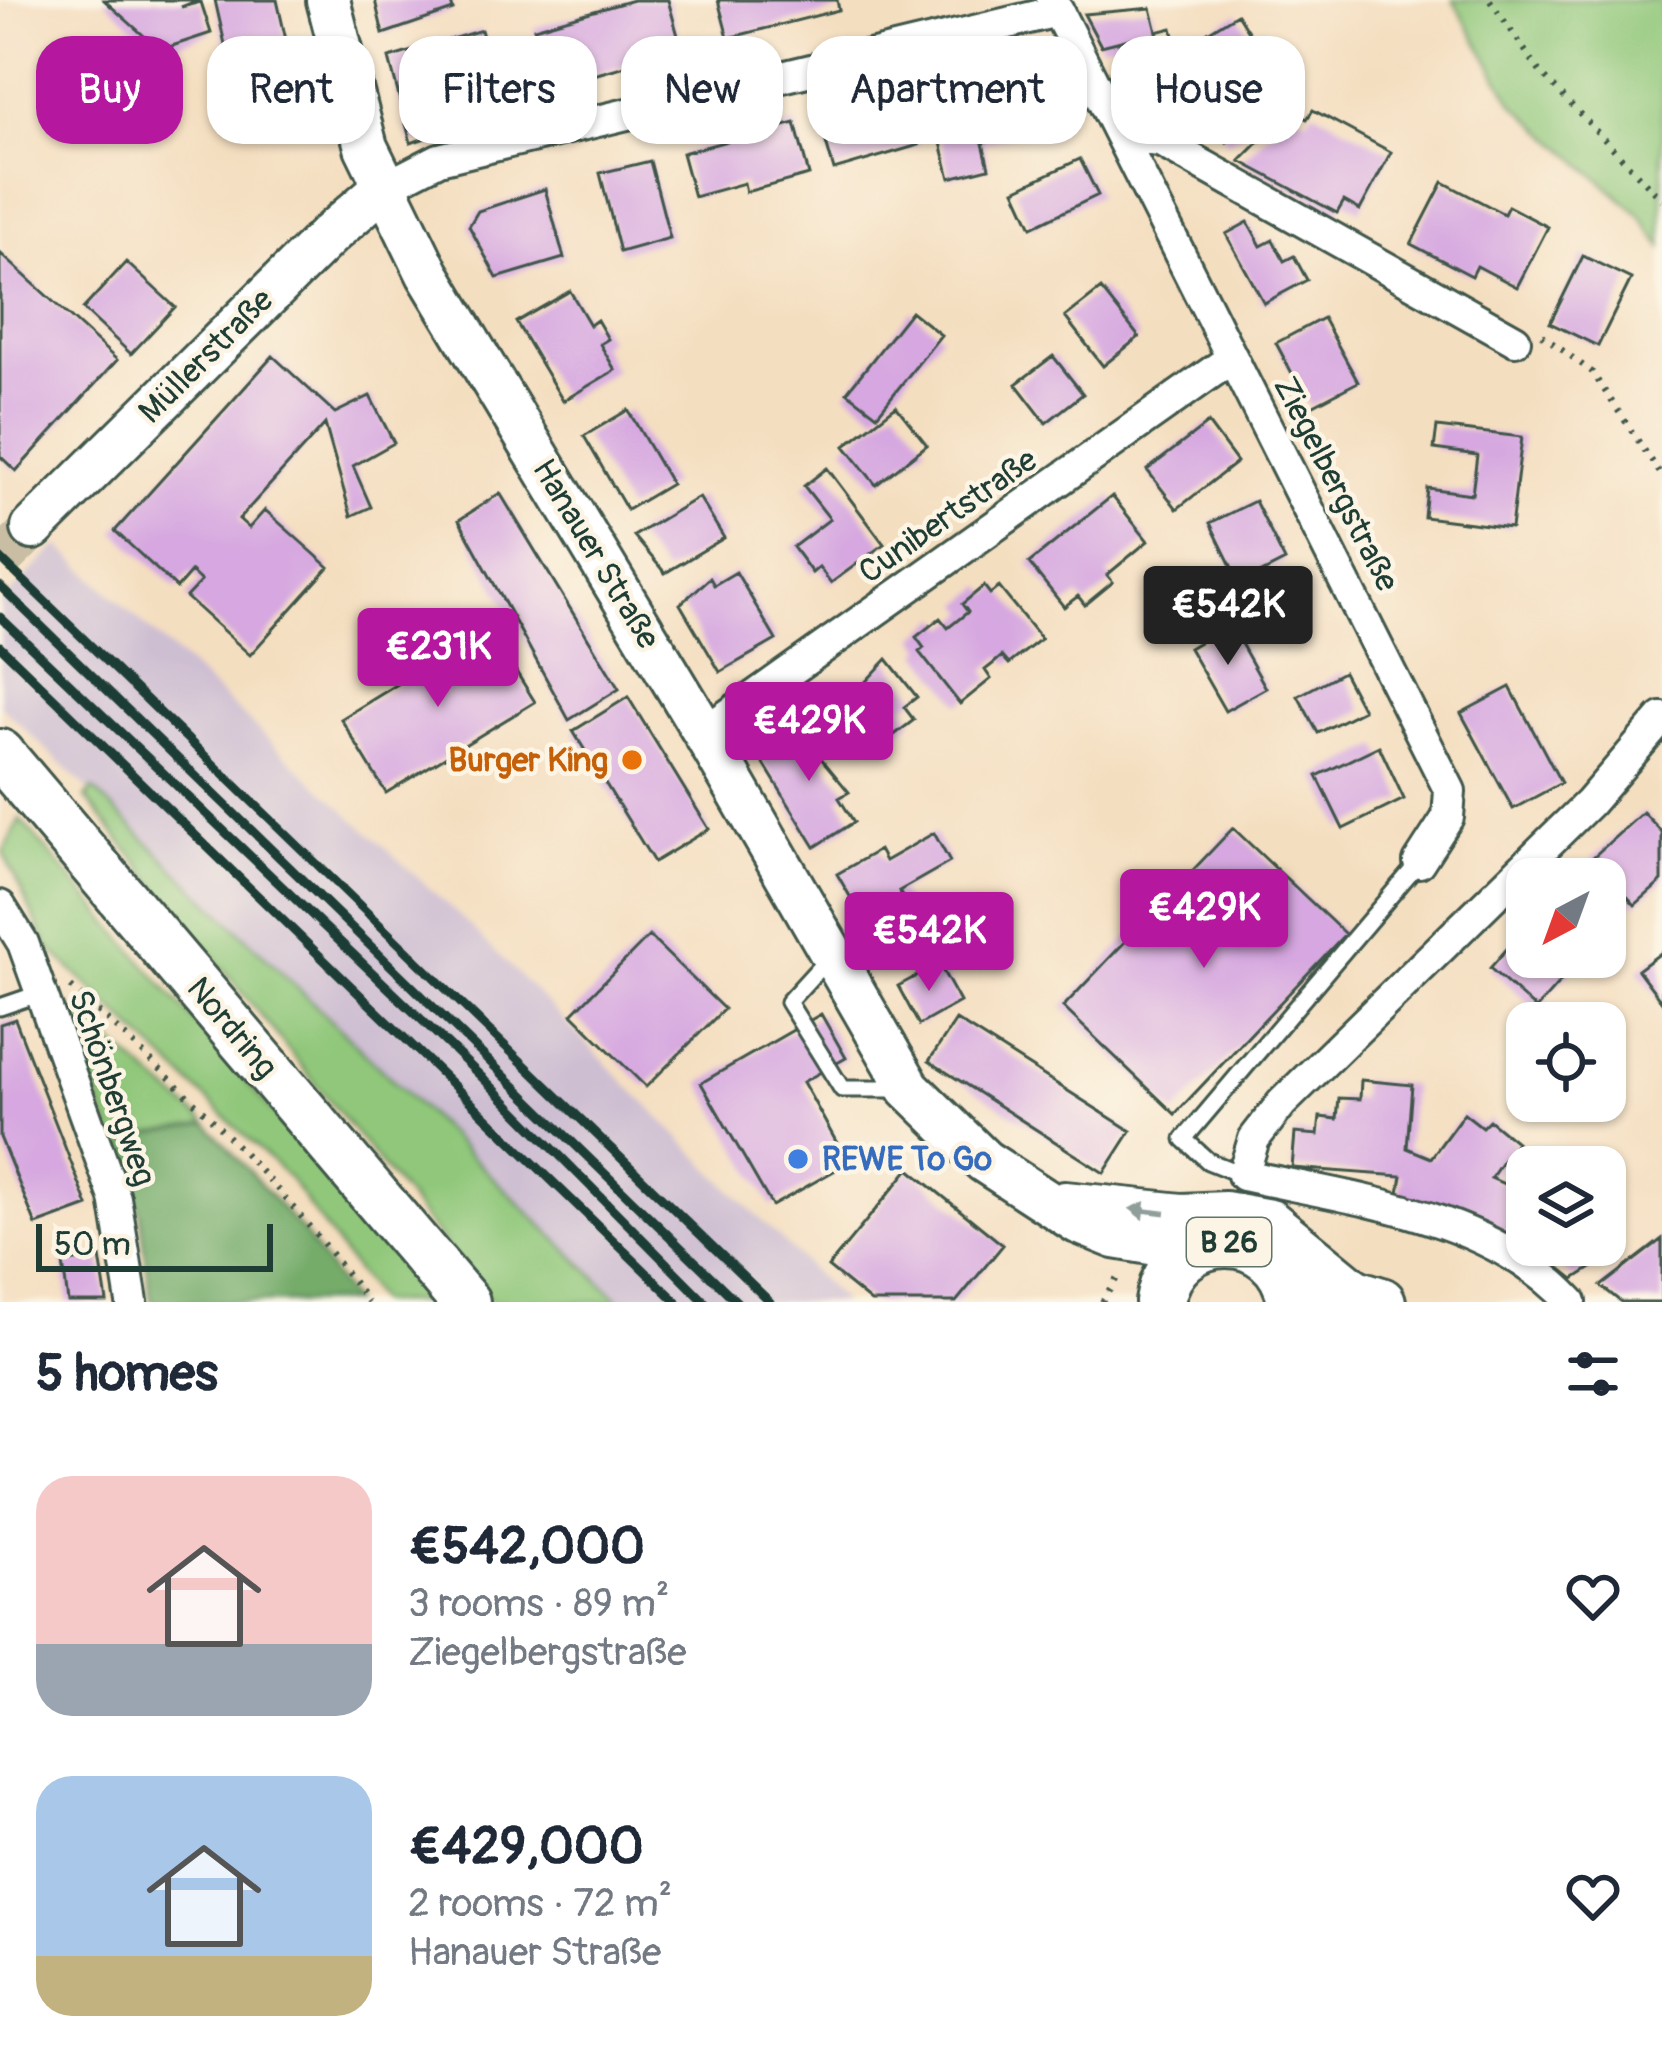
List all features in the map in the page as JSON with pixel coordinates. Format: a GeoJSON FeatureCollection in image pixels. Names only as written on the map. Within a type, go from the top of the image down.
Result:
{"type":"FeatureCollection","features":[{"type":"Feature","properties":{"kind":"main road","name":"Hanauer Straße"},"geometry":{"type":"LineString","coordinates":[[328,0],[354,113],[383,188],[428,274],[704,732],[909,1088],[964,1145],[1078,1222],[1115,1237],[1192,1250]]}},
{"type":"Feature","properties":{"kind":"main road","name":"Müllerstraße"},"geometry":{"type":"LineString","coordinates":[[33,528],[329,235],[383,188]]}},
{"type":"Feature","properties":{"kind":"main road","name":"Nordring"},"geometry":{"type":"LineString","coordinates":[[0,754],[464,1302]]}},
{"type":"Feature","properties":{"kind":"main road","name":"B 26"},"geometry":{"type":"LineString","coordinates":[[1040,1200],[1181,1215],[1225,1213],[1270,1222],[1372,1299]]}},
{"type":"Feature","properties":{"kind":"main road","name":"Hanauer Straße"},"geometry":{"type":"LineString","coordinates":[[1078,1222],[1160,1299]]}},
{"type":"Feature","properties":{"kind":"main road","name":"B 26"},"geometry":{"type":"LineString","coordinates":[[1160,1299],[1177,1262],[1192,1250],[1208,1244],[1241,1243],[1287,1286],[1372,1299]]}},
{"type":"Feature","properties":{"kind":"street"},"geometry":{"type":"LineString","coordinates":[[383,188],[439,158],[1055,5]]}},
{"type":"Feature","properties":{"kind":"street","name":"Ziegelbergstraße"},"geometry":{"type":"LineString","coordinates":[[1055,5],[1111,115]]}},
{"type":"Feature","properties":{"kind":"street","name":"Ziegelbergstraße"},"geometry":{"type":"LineString","coordinates":[[1125,144],[1450,791],[1448,817],[1419,862]]}},
{"type":"Feature","properties":{"kind":"street"},"geometry":{"type":"LineString","coordinates":[[1165,144],[1515,340]]}},
{"type":"Feature","properties":{"kind":"street","name":"Cunibertstraße"},"geometry":{"type":"LineString","coordinates":[[704,732],[1232,358]]}},
{"type":"Feature","properties":{"kind":"street"},"geometry":{"type":"LineString","coordinates":[[1571,1302],[1544,1278],[1458,1229],[1382,1205],[1243,1175],[1255,1138],[1282,1103],[1589,803],[1662,718]]}},
{"type":"Feature","properties":{"kind":"street","name":"Schönbergweg"},"geometry":{"type":"LineString","coordinates":[[0,906],[23,943],[115,1198],[132,1302]]}},
{"type":"Feature","properties":{"kind":"lane"},"geometry":{"type":"LineString","coordinates":[[1243,1175],[1208,1161],[1184,1139],[1419,862]]}},
{"type":"Feature","properties":{"kind":"lane"},"geometry":{"type":"LineString","coordinates":[[832,954],[788,1002],[842,1089],[909,1088]]}},
{"type":"Feature","properties":{"kind":"lane"},"geometry":{"type":"LineString","coordinates":[[0,1007],[41,993]]}},
{"type":"Feature","properties":{"kind":"path"},"geometry":{"type":"LineString","coordinates":[[1490,0],[1540,72],[1662,200]]}},
{"type":"Feature","properties":{"kind":"path"},"geometry":{"type":"LineString","coordinates":[[23,943],[226,1127],[316,1230],[368,1302]]}},
{"type":"Feature","properties":{"kind":"shaded area"},"geometry":{"type":"Polygon","coordinates":[[[58,545],[467,923],[843,1302],[621,1302],[0,705],[0,604],[58,545]]]}},
{"type":"Feature","properties":{"kind":"green space"},"geometry":{"type":"Polygon","coordinates":[[[1453,0],[1658,0],[1662,5],[1662,247],[1639,214],[1513,103],[1453,0]]]}},
{"type":"Feature","properties":{"kind":"green space"},"geometry":{"type":"Polygon","coordinates":[[[93,789],[621,1302],[491,1302],[86,798],[93,789]]]}},
{"type":"Feature","properties":{"kind":"green space"},"geometry":{"type":"Polygon","coordinates":[[[20,819],[436,1302],[378,1302],[288,1177],[48,947],[3,852],[20,819]]]}},
{"type":"Feature","properties":{"kind":"green space"},"geometry":{"type":"Polygon","coordinates":[[[61,999],[207,1124],[114,1140],[61,999]]]}},
{"type":"Feature","properties":{"kind":"green space"},"geometry":{"type":"Polygon","coordinates":[[[207,1124],[302,1231],[352,1302],[151,1302],[140,1212],[114,1140],[207,1124]]]}},
{"type":"Feature","properties":{"kind":"building"},"geometry":{"type":"Polygon","coordinates":[[[104,0],[199,0],[181,7],[201,2],[211,33],[183,42],[183,36],[144,36],[104,0]]]}},
{"type":"Feature","properties":{"kind":"building"},"geometry":{"type":"Polygon","coordinates":[[[215,0],[277,0],[285,36],[223,36],[215,0]]]}},
{"type":"Feature","properties":{"kind":"building"},"geometry":{"type":"Polygon","coordinates":[[[375,0],[450,0],[453,10],[383,34],[375,0]]]}},
{"type":"Feature","properties":{"kind":"building"},"geometry":{"type":"Polygon","coordinates":[[[633,0],[668,0],[678,36],[621,36],[621,67],[597,74],[597,36],[536,36],[534,28],[633,0]]]}},
{"type":"Feature","properties":{"kind":"building"},"geometry":{"type":"Polygon","coordinates":[[[718,0],[837,0],[839,10],[727,36],[718,0]]]}},
{"type":"Feature","properties":{"kind":"building"},"geometry":{"type":"Polygon","coordinates":[[[1151,8],[1157,32],[1172,28],[1174,36],[1111,36],[1111,44],[1101,46],[1084,14],[1151,8]]]}},
{"type":"Feature","properties":{"kind":"building"},"geometry":{"type":"Polygon","coordinates":[[[1237,14],[1251,36],[1201,36],[1237,14]]]}},
{"type":"Feature","properties":{"kind":"building"},"geometry":{"type":"Polygon","coordinates":[[[399,55],[399,97],[389,58],[399,55]]]}},
{"type":"Feature","properties":{"kind":"building"},"geometry":{"type":"Polygon","coordinates":[[[1313,110],[1391,152],[1360,210],[1344,201],[1337,213],[1240,161],[1257,144],[1305,144],[1307,119],[1313,110]]]}},
{"type":"Feature","properties":{"kind":"building"},"geometry":{"type":"Polygon","coordinates":[[[795,123],[809,175],[746,192],[744,183],[694,197],[682,153],[716,144],[783,144],[783,126],[795,123]]]}},
{"type":"Feature","properties":{"kind":"building"},"geometry":{"type":"Polygon","coordinates":[[[826,144],[919,144],[919,145],[834,170],[826,144]]]}},
{"type":"Feature","properties":{"kind":"building"},"geometry":{"type":"Polygon","coordinates":[[[941,144],[983,144],[989,168],[950,178],[941,144]]]}},
{"type":"Feature","properties":{"kind":"building"},"geometry":{"type":"Polygon","coordinates":[[[1080,159],[1098,195],[1032,227],[1015,190],[1080,159]]]}},
{"type":"Feature","properties":{"kind":"building"},"geometry":{"type":"Polygon","coordinates":[[[650,161],[670,238],[620,252],[600,173],[650,161]]]}},
{"type":"Feature","properties":{"kind":"building"},"geometry":{"type":"Polygon","coordinates":[[[1443,182],[1504,214],[1508,206],[1548,227],[1517,287],[1477,266],[1472,276],[1411,244],[1443,182]]]}},
{"type":"Feature","properties":{"kind":"building"},"geometry":{"type":"Polygon","coordinates":[[[545,189],[564,258],[497,278],[469,226],[478,211],[545,189]]]}},
{"type":"Feature","properties":{"kind":"building"},"geometry":{"type":"Polygon","coordinates":[[[1248,222],[1261,246],[1273,240],[1284,261],[1294,256],[1307,280],[1264,303],[1226,234],[1248,222]]]}},
{"type":"Feature","properties":{"kind":"building"},"geometry":{"type":"Polygon","coordinates":[[[0,253],[117,360],[16,471],[0,456],[0,253]]]}},
{"type":"Feature","properties":{"kind":"building"},"geometry":{"type":"Polygon","coordinates":[[[1583,256],[1631,279],[1598,346],[1550,323],[1583,256]]]}},
{"type":"Feature","properties":{"kind":"building"},"geometry":{"type":"Polygon","coordinates":[[[126,262],[175,307],[131,354],[83,309],[126,262]]]}},
{"type":"Feature","properties":{"kind":"building"},"geometry":{"type":"Polygon","coordinates":[[[1101,289],[1139,337],[1103,366],[1065,317],[1101,289]]]}},
{"type":"Feature","properties":{"kind":"building"},"geometry":{"type":"Polygon","coordinates":[[[570,291],[590,325],[597,320],[608,339],[600,344],[615,370],[563,401],[516,322],[570,291]]]}},
{"type":"Feature","properties":{"kind":"building"},"geometry":{"type":"Polygon","coordinates":[[[911,311],[941,335],[877,415],[847,392],[911,311]]]}},
{"type":"Feature","properties":{"kind":"building"},"geometry":{"type":"Polygon","coordinates":[[[1323,318],[1358,382],[1310,407],[1276,343],[1323,318]]]}},
{"type":"Feature","properties":{"kind":"building"},"geometry":{"type":"Polygon","coordinates":[[[273,356],[335,413],[370,396],[394,443],[353,466],[371,507],[351,516],[325,424],[239,519],[249,528],[265,510],[329,567],[250,655],[186,597],[201,581],[191,572],[177,588],[115,531],[273,356]]]}},
{"type":"Feature","properties":{"kind":"building"},"geometry":{"type":"Polygon","coordinates":[[[1053,356],[1083,394],[1046,423],[1016,384],[1053,356]]]}},
{"type":"Feature","properties":{"kind":"building"},"geometry":{"type":"Polygon","coordinates":[[[896,406],[927,445],[876,485],[845,446],[896,406]]]}},
{"type":"Feature","properties":{"kind":"building"},"geometry":{"type":"Polygon","coordinates":[[[628,410],[671,484],[627,510],[584,436],[628,410]]]}},
{"type":"Feature","properties":{"kind":"building"},"geometry":{"type":"Polygon","coordinates":[[[1208,423],[1237,462],[1177,509],[1147,470],[1208,423]]]}},
{"type":"Feature","properties":{"kind":"building"},"geometry":{"type":"Polygon","coordinates":[[[1437,427],[1522,437],[1511,528],[1424,517],[1427,488],[1472,494],[1477,455],[1434,449],[1437,427]]]}},
{"type":"Feature","properties":{"kind":"building"},"geometry":{"type":"Polygon","coordinates":[[[827,468],[884,544],[831,583],[819,567],[812,573],[793,547],[830,519],[804,486],[827,468]]]}},
{"type":"Feature","properties":{"kind":"building"},"geometry":{"type":"Polygon","coordinates":[[[500,493],[619,689],[569,720],[459,520],[500,493]]]}},
{"type":"Feature","properties":{"kind":"building"},"geometry":{"type":"Polygon","coordinates":[[[1112,496],[1148,541],[1107,575],[1113,582],[1085,605],[1078,596],[1064,607],[1029,563],[1112,496]]]}},
{"type":"Feature","properties":{"kind":"building"},"geometry":{"type":"Polygon","coordinates":[[[699,497],[724,538],[665,573],[634,536],[699,497]]]}},
{"type":"Feature","properties":{"kind":"building"},"geometry":{"type":"Polygon","coordinates":[[[1255,501],[1285,561],[1240,584],[1210,523],[1255,501]]]}},
{"type":"Feature","properties":{"kind":"building"},"geometry":{"type":"Polygon","coordinates":[[[736,572],[776,640],[720,672],[680,604],[710,578],[714,585],[736,572]]]}},
{"type":"Feature","properties":{"kind":"building"},"geometry":{"type":"Polygon","coordinates":[[[984,586],[990,594],[999,587],[1041,639],[1009,664],[1002,656],[985,670],[991,679],[960,704],[919,652],[924,648],[916,637],[940,618],[948,628],[968,612],[962,604],[984,586]]]}},
{"type":"Feature","properties":{"kind":"building"},"geometry":{"type":"Polygon","coordinates":[[[1230,624],[1266,688],[1225,711],[1189,648],[1230,624]]]}},
{"type":"Feature","properties":{"kind":"building"},"geometry":{"type":"Polygon","coordinates":[[[489,628],[535,702],[386,793],[341,719],[489,628]]]}},
{"type":"Feature","properties":{"kind":"building"},"geometry":{"type":"Polygon","coordinates":[[[887,659],[917,697],[904,707],[914,720],[893,736],[855,693],[887,659]]]}},
{"type":"Feature","properties":{"kind":"building"},"geometry":{"type":"Polygon","coordinates":[[[1343,672],[1363,710],[1318,733],[1298,696],[1343,672]]]}},
{"type":"Feature","properties":{"kind":"building"},"geometry":{"type":"Polygon","coordinates":[[[1510,687],[1561,783],[1513,809],[1461,713],[1510,687]]]}},
{"type":"Feature","properties":{"kind":"building"},"geometry":{"type":"Polygon","coordinates":[[[628,697],[709,829],[654,862],[573,731],[628,697]]]}},
{"type":"Feature","properties":{"kind":"building"},"geometry":{"type":"Polygon","coordinates":[[[799,724],[803,729],[809,725],[826,753],[820,757],[849,792],[839,798],[854,822],[815,847],[761,759],[783,745],[778,737],[799,724]]]}},
{"type":"Feature","properties":{"kind":"building"},"geometry":{"type":"Polygon","coordinates":[[[1379,746],[1404,799],[1343,829],[1317,776],[1379,746]]]}},
{"type":"Feature","properties":{"kind":"building"},"geometry":{"type":"Polygon","coordinates":[[[1643,812],[1662,832],[1662,881],[1635,905],[1626,895],[1626,858],[1592,858],[1643,812]]]}},
{"type":"Feature","properties":{"kind":"building"},"geometry":{"type":"Polygon","coordinates":[[[1233,828],[1345,934],[1175,1114],[1063,1007],[1233,828]]]}},
{"type":"Feature","properties":{"kind":"building"},"geometry":{"type":"Polygon","coordinates":[[[934,833],[950,862],[899,891],[921,931],[883,953],[837,874],[879,850],[885,861],[934,833]]]}},
{"type":"Feature","properties":{"kind":"building"},"geometry":{"type":"Polygon","coordinates":[[[649,936],[724,1009],[646,1087],[572,1014],[649,936]]]}},
{"type":"Feature","properties":{"kind":"building"},"geometry":{"type":"Polygon","coordinates":[[[1506,950],[1506,978],[1563,978],[1542,1002],[1528,1002],[1490,968],[1506,950]]]}},
{"type":"Feature","properties":{"kind":"building"},"geometry":{"type":"Polygon","coordinates":[[[1662,952],[1662,1002],[1638,970],[1662,952]]]}},
{"type":"Feature","properties":{"kind":"building"},"geometry":{"type":"Polygon","coordinates":[[[939,964],[960,1002],[919,1025],[898,986],[939,964]]]}},
{"type":"Feature","properties":{"kind":"building"},"geometry":{"type":"Polygon","coordinates":[[[821,1014],[846,1058],[803,1082],[848,1163],[772,1206],[701,1083],[821,1014]]]}},
{"type":"Feature","properties":{"kind":"building"},"geometry":{"type":"Polygon","coordinates":[[[15,1019],[88,1206],[36,1225],[0,1137],[0,1024],[15,1019]]]}},
{"type":"Feature","properties":{"kind":"building"},"geometry":{"type":"Polygon","coordinates":[[[956,1020],[1131,1131],[1104,1173],[929,1061],[956,1020]]]}},
{"type":"Feature","properties":{"kind":"building"},"geometry":{"type":"Polygon","coordinates":[[[1361,1080],[1412,1085],[1407,1148],[1431,1158],[1464,1113],[1482,1127],[1489,1120],[1516,1142],[1506,1146],[1506,1156],[1491,1178],[1506,1185],[1506,1233],[1398,1198],[1402,1176],[1292,1168],[1295,1133],[1318,1135],[1320,1117],[1337,1119],[1339,1098],[1360,1099],[1361,1080]]]}},
{"type":"Feature","properties":{"kind":"building"},"geometry":{"type":"Polygon","coordinates":[[[909,1169],[1003,1245],[956,1302],[871,1302],[828,1267],[909,1169]]]}},
{"type":"Feature","properties":{"kind":"building"},"geometry":{"type":"Polygon","coordinates":[[[1662,1239],[1662,1302],[1621,1302],[1601,1286],[1662,1239]]]}},
{"type":"Feature","properties":{"kind":"building"},"geometry":{"type":"Polygon","coordinates":[[[100,1257],[107,1302],[68,1302],[63,1263],[100,1257]]]}},
{"type":"Feature","properties":{"kind":"building"},"geometry":{"type":"Polygon","coordinates":[[[1558,1266],[1595,1266],[1574,1279],[1558,1266]]]}},
{"type":"Feature","properties":{"kind":"tunnel"},"geometry":{"type":"LineString","coordinates":[[0,561],[33,528]]}},
{"type":"Feature","properties":{"kind":"railway"},"geometry":{"type":"LineString","coordinates":[[0,558],[770,1302]]}},
{"type":"Feature","properties":{"kind":"railway"},"geometry":{"type":"LineString","coordinates":[[0,586],[737,1302]]}},
{"type":"Feature","properties":{"kind":"railway"},"geometry":{"type":"LineString","coordinates":[[0,617],[489,1084],[705,1302]]}},
{"type":"Feature","properties":{"kind":"railway"},"geometry":{"type":"LineString","coordinates":[[0,646],[677,1302]]}},
{"type":"Feature","properties":{"kind":"place","name":"Burger King"},"geometry":{"type":"Point","coordinates":[632,760]}},
{"type":"Feature","properties":{"kind":"place","name":"REWE To Go"},"geometry":{"type":"Point","coordinates":[798,1159]}}]}
